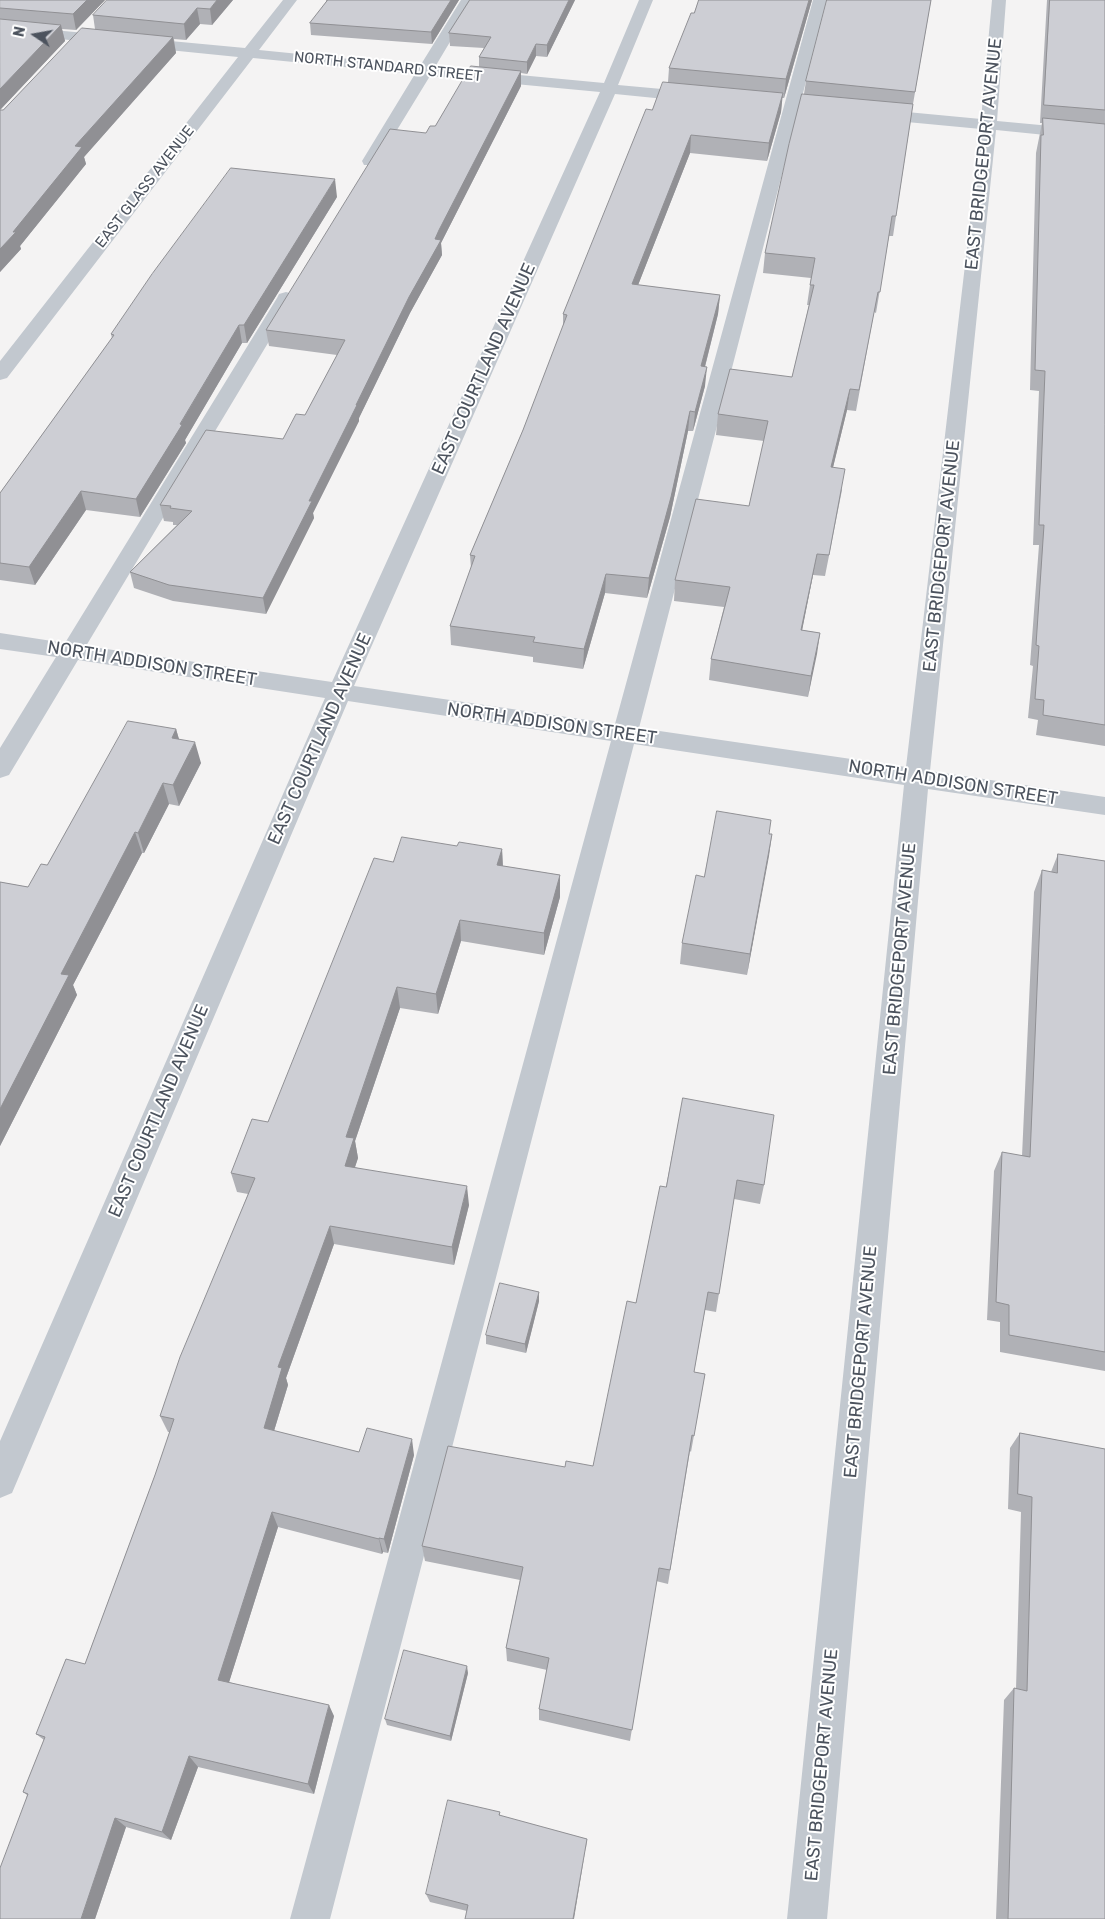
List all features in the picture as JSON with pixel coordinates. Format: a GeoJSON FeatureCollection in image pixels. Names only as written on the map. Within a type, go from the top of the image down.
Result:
{"type":"FeatureCollection","features":[{"type":"Feature","properties":{"kind":"street","name":"EAST GLASS AVENUE"},"geometry":{"type":"LineString","coordinates":[[0,374],[290,0]]}},
{"type":"Feature","properties":{"kind":"street"},"geometry":{"type":"LineString","coordinates":[[358,181],[468,0]]}},
{"type":"Feature","properties":{"kind":"street","name":"EAST COURTLAND AVENUE"},"geometry":{"type":"LineString","coordinates":[[0,1481],[339,693],[609,89],[646,0]]}},
{"type":"Feature","properties":{"kind":"street"},"geometry":{"type":"LineString","coordinates":[[310,1919],[789,106],[820,0]]}},
{"type":"Feature","properties":{"kind":"street","name":"EAST BRIDGEPORT AVENUE"},"geometry":{"type":"LineString","coordinates":[[807,1919],[917,777],[989,125],[999,0]]}},
{"type":"Feature","properties":{"kind":"street"},"geometry":{"type":"LineString","coordinates":[[68,52],[93,25]]}},
{"type":"Feature","properties":{"kind":"street","name":"NORTH STANDARD STREET"},"geometry":{"type":"LineString","coordinates":[[0,30],[706,98]]}},
{"type":"Feature","properties":{"kind":"street"},"geometry":{"type":"LineString","coordinates":[[861,113],[1105,136]]}},
{"type":"Feature","properties":{"kind":"street"},"geometry":{"type":"LineString","coordinates":[[0,769],[296,282]]}},
{"type":"Feature","properties":{"kind":"street","name":"NORTH ADDISON STREET"},"geometry":{"type":"LineString","coordinates":[[0,641],[1105,806]]}},
{"type":"Feature","properties":{"kind":"building"},"geometry":{"type":"Polygon","coordinates":[[[0,0],[87,0],[73,14],[0,8],[0,0]]]}},
{"type":"Feature","properties":{"kind":"building"},"geometry":{"type":"Polygon","coordinates":[[[107,0],[217,0],[210,9],[197,8],[184,24],[93,15],[107,0]]]}},
{"type":"Feature","properties":{"kind":"building"},"geometry":{"type":"Polygon","coordinates":[[[328,0],[451,0],[431,32],[310,23],[328,0]]]}},
{"type":"Feature","properties":{"kind":"building"},"geometry":{"type":"Polygon","coordinates":[[[470,0],[569,0],[547,45],[536,44],[527,62],[479,57],[491,37],[449,33],[470,0]]]}},
{"type":"Feature","properties":{"kind":"building"},"geometry":{"type":"Polygon","coordinates":[[[699,0],[809,0],[786,79],[669,68],[691,13],[694,13],[699,0]]]}},
{"type":"Feature","properties":{"kind":"building"},"geometry":{"type":"Polygon","coordinates":[[[827,0],[931,0],[915,92],[806,81],[827,0]]]}},
{"type":"Feature","properties":{"kind":"building"},"geometry":{"type":"Polygon","coordinates":[[[1050,0],[1105,0],[1105,110],[1044,105],[1050,0]]]}},
{"type":"Feature","properties":{"kind":"building"},"geometry":{"type":"Polygon","coordinates":[[[0,19],[61,25],[0,89],[0,19]]]}},
{"type":"Feature","properties":{"kind":"building"},"geometry":{"type":"Polygon","coordinates":[[[82,28],[173,37],[75,146],[82,147],[13,232],[16,232],[0,249],[0,110],[3,110],[82,28]]]}},
{"type":"Feature","properties":{"kind":"building"},"geometry":{"type":"Polygon","coordinates":[[[471,66],[521,71],[439,230],[435,239],[441,240],[409,297],[309,501],[312,501],[263,598],[169,585],[130,572],[192,511],[160,505],[206,430],[283,439],[296,414],[305,415],[345,340],[266,330],[390,129],[426,133],[430,126],[435,126],[471,66]]]}},
{"type":"Feature","properties":{"kind":"building"},"geometry":{"type":"Polygon","coordinates":[[[663,82],[783,93],[769,143],[691,135],[632,284],[720,295],[701,366],[707,367],[695,412],[690,411],[671,497],[649,578],[606,574],[584,649],[533,642],[535,637],[450,626],[475,556],[470,555],[523,430],[567,315],[563,314],[646,109],[652,110],[663,82]]]}},
{"type":"Feature","properties":{"kind":"building"},"geometry":{"type":"Polygon","coordinates":[[[802,94],[913,104],[896,216],[892,216],[880,292],[878,292],[859,390],[850,389],[831,467],[845,469],[829,555],[817,554],[801,630],[820,633],[811,676],[711,659],[730,587],[675,580],[696,499],[749,506],[768,421],[718,414],[730,369],[792,377],[814,285],[810,285],[815,258],[765,253],[802,94]]]}},
{"type":"Feature","properties":{"kind":"building"},"geometry":{"type":"Polygon","coordinates":[[[1043,118],[1105,124],[1105,725],[1043,715],[1044,700],[1035,699],[1039,646],[1036,645],[1044,525],[1039,525],[1045,371],[1035,370],[1043,118]]]}},
{"type":"Feature","properties":{"kind":"building"},"geometry":{"type":"Polygon","coordinates":[[[231,168],[335,179],[244,325],[239,325],[180,424],[182,425],[136,499],[81,491],[29,567],[0,563],[0,493],[114,335],[111,334],[152,274],[231,168]]]}},
{"type":"Feature","properties":{"kind":"building"},"geometry":{"type":"Polygon","coordinates":[[[128,721],[176,729],[172,738],[195,742],[173,785],[163,783],[138,833],[135,832],[61,974],[69,975],[0,1109],[0,882],[28,887],[41,864],[47,865],[128,721]]]}},
{"type":"Feature","properties":{"kind":"building"},"geometry":{"type":"Polygon","coordinates":[[[717,811],[771,820],[769,834],[772,834],[750,954],[682,943],[696,875],[704,877],[717,811]]]}},
{"type":"Feature","properties":{"kind":"building"},"geometry":{"type":"Polygon","coordinates":[[[402,837],[457,846],[459,842],[502,849],[497,865],[560,875],[544,933],[460,920],[436,994],[397,987],[346,1137],[354,1138],[345,1166],[467,1186],[452,1247],[330,1226],[278,1367],[282,1368],[264,1428],[359,1452],[367,1428],[412,1439],[384,1539],[272,1512],[218,1680],[329,1705],[308,1784],[189,1756],[162,1832],[115,1818],[81,1919],[0,1919],[0,1868],[28,1794],[23,1792],[45,1737],[36,1734],[66,1659],[85,1664],[174,1419],[160,1416],[180,1357],[255,1178],[231,1173],[252,1119],[268,1122],[374,858],[393,862],[402,837]]]}},
{"type":"Feature","properties":{"kind":"building"},"geometry":{"type":"Polygon","coordinates":[[[1058,854],[1105,861],[1105,1352],[1009,1335],[1009,1305],[996,1302],[1002,1152],[1030,1157],[1042,870],[1057,873],[1058,854]]]}},
{"type":"Feature","properties":{"kind":"building"},"geometry":{"type":"Polygon","coordinates":[[[683,1098],[774,1115],[764,1185],[737,1180],[719,1294],[708,1292],[694,1372],[705,1374],[694,1436],[692,1435],[670,1570],[659,1568],[632,1730],[539,1709],[549,1658],[506,1648],[523,1567],[422,1546],[448,1446],[565,1467],[566,1461],[593,1466],[627,1301],[636,1303],[660,1186],[666,1187],[683,1098]]]}},
{"type":"Feature","properties":{"kind":"building"},"geometry":{"type":"Polygon","coordinates":[[[500,1283],[539,1292],[525,1344],[486,1335],[500,1283]]]}},
{"type":"Feature","properties":{"kind":"building"},"geometry":{"type":"Polygon","coordinates":[[[1020,1433],[1105,1449],[1105,1919],[1008,1919],[1014,1688],[1027,1691],[1032,1497],[1018,1494],[1020,1433]]]}},
{"type":"Feature","properties":{"kind":"building"},"geometry":{"type":"Polygon","coordinates":[[[404,1650],[467,1666],[450,1736],[385,1719],[404,1650]]]}},
{"type":"Feature","properties":{"kind":"building"},"geometry":{"type":"Polygon","coordinates":[[[448,1800],[500,1812],[499,1815],[587,1839],[573,1919],[465,1919],[468,1905],[426,1894],[448,1800]]]}}]}
